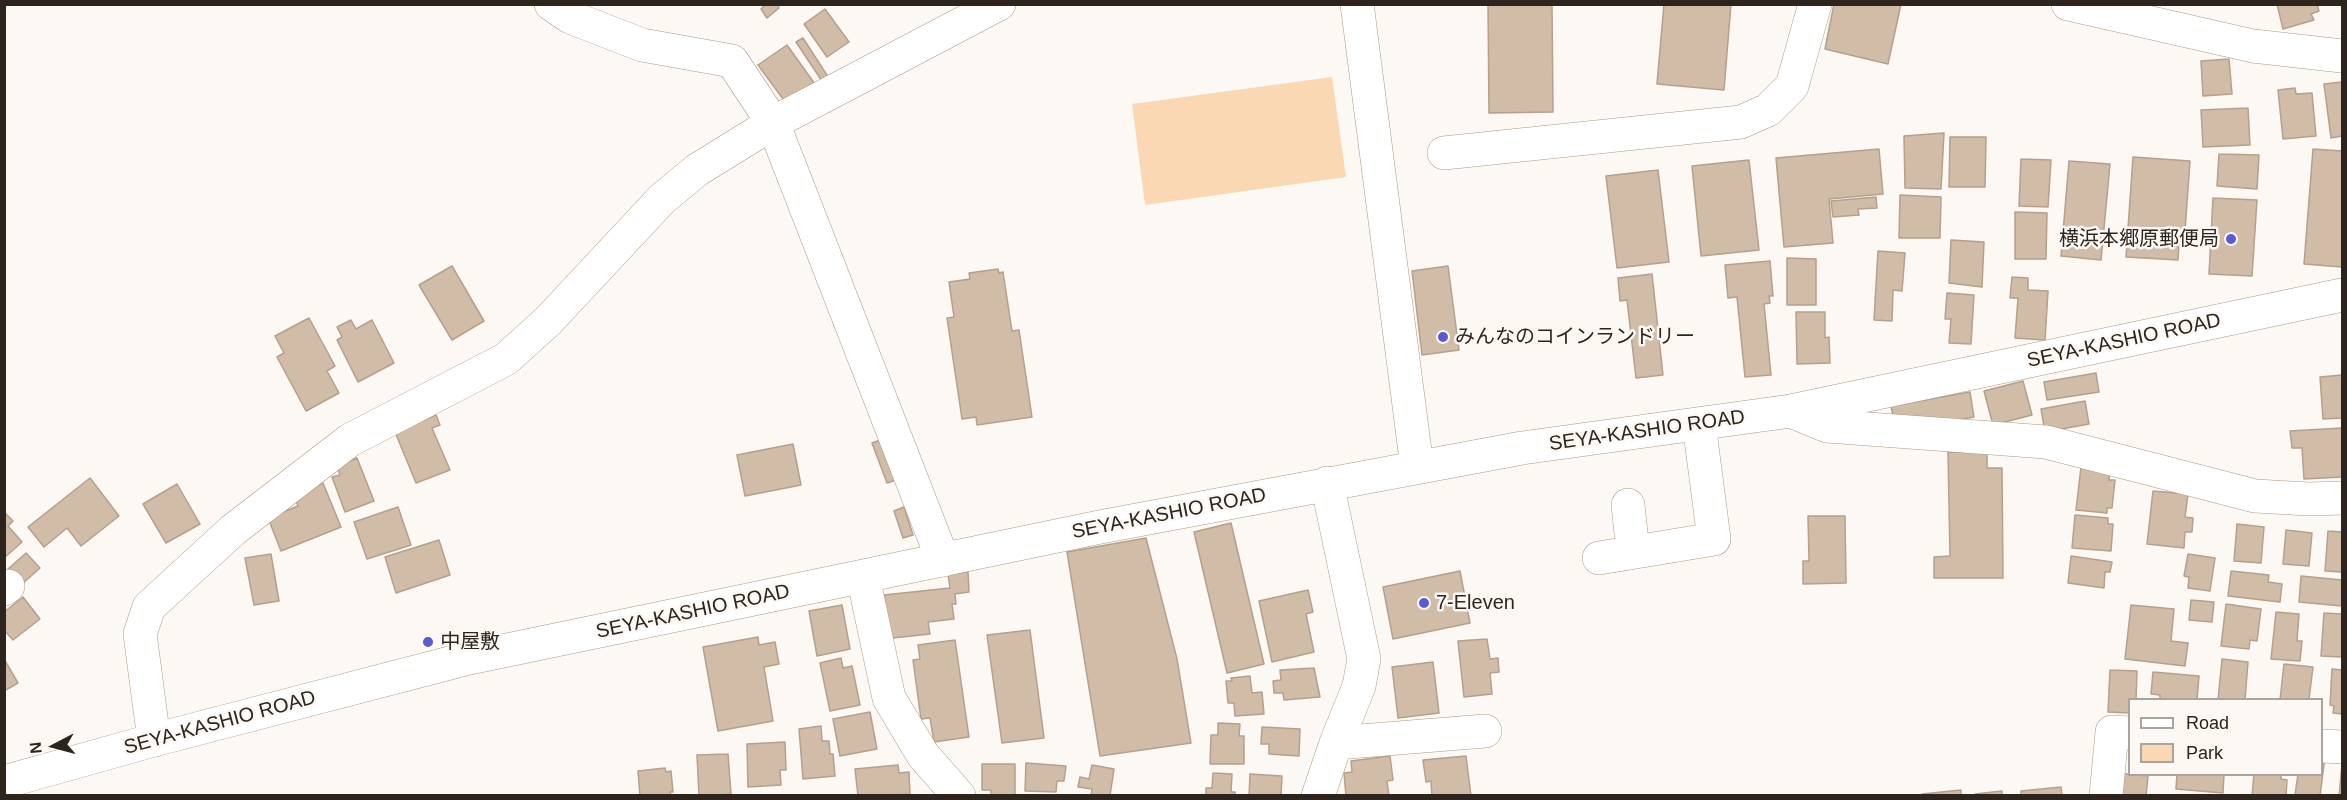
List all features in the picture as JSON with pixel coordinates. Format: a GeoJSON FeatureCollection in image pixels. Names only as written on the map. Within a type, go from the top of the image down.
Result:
{"type":"FeatureCollection","features":[{"type":"Feature","properties":{"kind":"street"},"geometry":{"type":"LineString","coordinates":[[551,4],[570,17],[642,45],[732,61],[773,123],[943,560]]}},
{"type":"Feature","properties":{"kind":"street"},"geometry":{"type":"LineString","coordinates":[[154,740],[140,634],[150,607],[233,530],[350,440],[506,358],[548,321],[662,199],[698,170],[773,123],[999,4]]}},
{"type":"Feature","properties":{"kind":"street"},"geometry":{"type":"LineString","coordinates":[[1357,4],[1417,467]]}},
{"type":"Feature","properties":{"kind":"street"},"geometry":{"type":"LineString","coordinates":[[1444,153],[1741,123],[1768,110],[1792,86],[1815,4]]}},
{"type":"Feature","properties":{"kind":"street"},"geometry":{"type":"LineString","coordinates":[[2068,4],[2253,46],[2343,56]]}},
{"type":"Feature","properties":{"kind":"street","name":"SEYA-KASHIO ROAD"},"geometry":{"type":"LineString","coordinates":[[4,782],[154,740],[469,658],[1327,483],[1522,448],[1791,411],[2343,295]]}},
{"type":"Feature","properties":{"kind":"street"},"geometry":{"type":"LineString","coordinates":[[1791,411],[1827,426],[2046,442],[2255,496],[2343,498]]}},
{"type":"Feature","properties":{"kind":"street"},"geometry":{"type":"LineString","coordinates":[[1599,558],[1714,539],[1699,424]]}},
{"type":"Feature","properties":{"kind":"street"},"geometry":{"type":"LineString","coordinates":[[1318,795],[1359,686],[1364,659],[1327,483]]}},
{"type":"Feature","properties":{"kind":"street"},"geometry":{"type":"LineString","coordinates":[[1628,505],[1633,552]]}},
{"type":"Feature","properties":{"kind":"street"},"geometry":{"type":"LineString","coordinates":[[863,577],[888,698],[923,755],[959,795]]}},
{"type":"Feature","properties":{"kind":"street"},"geometry":{"type":"LineString","coordinates":[[1336,743],[1485,731]]}},
{"type":"Feature","properties":{"kind":"street"},"geometry":{"type":"LineString","coordinates":[[2106,795],[2121,733]]}},
{"type":"Feature","properties":{"kind":"street"},"geometry":{"type":"LineString","coordinates":[[2323,746],[2343,747]]}},
{"type":"Feature","properties":{"kind":"green space"},"geometry":{"type":"Polygon","coordinates":[[[1332,77],[1346,177],[1145,205],[1132,104],[1332,77]]]}},
{"type":"Feature","properties":{"kind":"building"},"geometry":{"type":"Polygon","coordinates":[[[766,4],[777,4],[779,8],[767,18],[761,9],[766,4]]]}},
{"type":"Feature","properties":{"kind":"building"},"geometry":{"type":"Polygon","coordinates":[[[1488,4],[1552,4],[1553,112],[1489,113],[1488,4]]]}},
{"type":"Feature","properties":{"kind":"building"},"geometry":{"type":"Polygon","coordinates":[[[1664,4],[1731,4],[1724,90],[1657,84],[1664,4]]]}},
{"type":"Feature","properties":{"kind":"building"},"geometry":{"type":"Polygon","coordinates":[[[1834,4],[1901,4],[1888,64],[1825,49],[1834,4]]]}},
{"type":"Feature","properties":{"kind":"building"},"geometry":{"type":"Polygon","coordinates":[[[2277,4],[2317,4],[2319,11],[2311,14],[2314,20],[2283,29],[2277,4]]]}},
{"type":"Feature","properties":{"kind":"building"},"geometry":{"type":"Polygon","coordinates":[[[825,9],[849,42],[827,57],[804,24],[825,9]]]}},
{"type":"Feature","properties":{"kind":"building"},"geometry":{"type":"Polygon","coordinates":[[[803,38],[832,83],[826,87],[796,42],[803,38]]]}},
{"type":"Feature","properties":{"kind":"building"},"geometry":{"type":"Polygon","coordinates":[[[787,45],[817,87],[789,107],[758,65],[787,45]]]}},
{"type":"Feature","properties":{"kind":"building"},"geometry":{"type":"Polygon","coordinates":[[[2229,59],[2232,94],[2203,96],[2201,61],[2229,59]]]}},
{"type":"Feature","properties":{"kind":"building"},"geometry":{"type":"Polygon","coordinates":[[[2342,82],[2342,136],[2331,138],[2324,84],[2342,82]]]}},
{"type":"Feature","properties":{"kind":"building"},"geometry":{"type":"Polygon","coordinates":[[[2295,88],[2296,94],[2312,93],[2316,136],[2283,139],[2278,90],[2295,88]]]}},
{"type":"Feature","properties":{"kind":"building"},"geometry":{"type":"Polygon","coordinates":[[[2248,108],[2250,145],[2203,147],[2201,110],[2248,108]]]}},
{"type":"Feature","properties":{"kind":"building"},"geometry":{"type":"Polygon","coordinates":[[[1944,133],[1941,189],[1905,188],[1904,136],[1944,133]]]}},
{"type":"Feature","properties":{"kind":"building"},"geometry":{"type":"Polygon","coordinates":[[[1950,137],[1986,137],[1985,187],[1949,187],[1950,137]]]}},
{"type":"Feature","properties":{"kind":"building"},"geometry":{"type":"Polygon","coordinates":[[[1879,149],[1883,194],[1829,199],[1833,243],[1784,247],[1776,158],[1879,149]]]}},
{"type":"Feature","properties":{"kind":"building"},"geometry":{"type":"Polygon","coordinates":[[[2313,149],[2342,151],[2342,267],[2304,264],[2313,149]]]}},
{"type":"Feature","properties":{"kind":"building"},"geometry":{"type":"Polygon","coordinates":[[[2219,154],[2259,155],[2257,189],[2217,186],[2219,154]]]}},
{"type":"Feature","properties":{"kind":"building"},"geometry":{"type":"Polygon","coordinates":[[[2133,157],[2190,161],[2184,245],[2179,244],[2178,260],[2126,257],[2133,157]]]}},
{"type":"Feature","properties":{"kind":"building"},"geometry":{"type":"Polygon","coordinates":[[[2021,159],[2051,160],[2048,207],[2019,206],[2021,159]]]}},
{"type":"Feature","properties":{"kind":"building"},"geometry":{"type":"Polygon","coordinates":[[[1749,160],[1759,250],[1701,256],[1692,166],[1749,160]]]}},
{"type":"Feature","properties":{"kind":"building"},"geometry":{"type":"Polygon","coordinates":[[[2069,161],[2110,164],[2101,260],[2061,256],[2069,161]]]}},
{"type":"Feature","properties":{"kind":"building"},"geometry":{"type":"Polygon","coordinates":[[[1658,170],[1669,262],[1617,268],[1606,176],[1658,170]]]}},
{"type":"Feature","properties":{"kind":"building"},"geometry":{"type":"Polygon","coordinates":[[[1900,195],[1941,197],[1940,238],[1899,238],[1900,195]]]}},
{"type":"Feature","properties":{"kind":"building"},"geometry":{"type":"Polygon","coordinates":[[[1876,197],[1877,208],[1858,209],[1859,215],[1833,217],[1831,201],[1876,197]]]}},
{"type":"Feature","properties":{"kind":"building"},"geometry":{"type":"Polygon","coordinates":[[[2213,198],[2257,200],[2252,276],[2209,274],[2213,198]]]}},
{"type":"Feature","properties":{"kind":"building"},"geometry":{"type":"Polygon","coordinates":[[[2015,212],[2047,213],[2046,259],[2015,259],[2015,212]]]}},
{"type":"Feature","properties":{"kind":"building"},"geometry":{"type":"Polygon","coordinates":[[[1951,240],[1984,242],[1982,287],[1949,283],[1951,240]]]}},
{"type":"Feature","properties":{"kind":"building"},"geometry":{"type":"Polygon","coordinates":[[[1878,251],[1905,253],[1902,291],[1893,290],[1892,321],[1874,320],[1878,251]]]}},
{"type":"Feature","properties":{"kind":"building"},"geometry":{"type":"Polygon","coordinates":[[[1787,258],[1816,259],[1816,305],[1787,305],[1787,258]]]}},
{"type":"Feature","properties":{"kind":"building"},"geometry":{"type":"Polygon","coordinates":[[[1770,261],[1773,296],[1769,296],[1770,303],[1764,304],[1771,375],[1745,377],[1737,297],[1728,298],[1725,265],[1770,261]]]}},
{"type":"Feature","properties":{"kind":"building"},"geometry":{"type":"Polygon","coordinates":[[[452,266],[484,321],[452,340],[419,285],[452,266]]]}},
{"type":"Feature","properties":{"kind":"building"},"geometry":{"type":"Polygon","coordinates":[[[1448,266],[1459,350],[1422,355],[1412,271],[1448,266]]]}},
{"type":"Feature","properties":{"kind":"building"},"geometry":{"type":"Polygon","coordinates":[[[998,269],[999,273],[1003,272],[1012,331],[1019,330],[1032,417],[977,425],[976,417],[962,419],[947,318],[954,317],[949,282],[970,279],[969,273],[998,269]]]}},
{"type":"Feature","properties":{"kind":"building"},"geometry":{"type":"Polygon","coordinates":[[[1652,274],[1663,375],[1636,378],[1627,300],[1620,301],[1618,278],[1652,274]]]}},
{"type":"Feature","properties":{"kind":"building"},"geometry":{"type":"Polygon","coordinates":[[[2012,277],[2028,278],[2028,290],[2048,291],[2045,340],[2015,338],[2018,298],[2010,298],[2012,277]]]}},
{"type":"Feature","properties":{"kind":"building"},"geometry":{"type":"Polygon","coordinates":[[[1947,293],[1974,295],[1971,344],[1949,343],[1951,319],[1945,319],[1947,293]]]}},
{"type":"Feature","properties":{"kind":"building"},"geometry":{"type":"Polygon","coordinates":[[[1796,312],[1825,312],[1825,338],[1829,337],[1830,363],[1797,364],[1796,312]]]}},
{"type":"Feature","properties":{"kind":"building"},"geometry":{"type":"Polygon","coordinates":[[[309,318],[335,366],[327,371],[339,393],[306,411],[277,357],[284,353],[275,336],[309,318]]]}},
{"type":"Feature","properties":{"kind":"building"},"geometry":{"type":"Polygon","coordinates":[[[351,320],[356,329],[372,320],[394,363],[358,382],[337,340],[342,337],[337,327],[351,320]]]}},
{"type":"Feature","properties":{"kind":"building"},"geometry":{"type":"Polygon","coordinates":[[[2096,373],[2099,392],[2047,400],[2044,382],[2096,373]]]}},
{"type":"Feature","properties":{"kind":"building"},"geometry":{"type":"Polygon","coordinates":[[[2342,375],[2342,418],[2323,419],[2320,377],[2342,375]]]}},
{"type":"Feature","properties":{"kind":"building"},"geometry":{"type":"Polygon","coordinates":[[[2023,381],[2032,415],[1993,425],[1984,391],[2023,381]]]}},
{"type":"Feature","properties":{"kind":"building"},"geometry":{"type":"Polygon","coordinates":[[[1970,392],[1974,417],[1934,424],[1894,421],[1891,406],[1970,392]]]}},
{"type":"Feature","properties":{"kind":"building"},"geometry":{"type":"Polygon","coordinates":[[[2085,401],[2089,424],[2045,432],[2041,409],[2085,401]]]}},
{"type":"Feature","properties":{"kind":"building"},"geometry":{"type":"Polygon","coordinates":[[[436,415],[440,425],[432,428],[450,470],[416,483],[395,432],[436,415]]]}},
{"type":"Feature","properties":{"kind":"building"},"geometry":{"type":"Polygon","coordinates":[[[2342,428],[2342,477],[2304,479],[2302,448],[2292,448],[2290,431],[2342,428]]]}},
{"type":"Feature","properties":{"kind":"building"},"geometry":{"type":"Polygon","coordinates":[[[883,439],[899,479],[887,483],[872,443],[883,439]]]}},
{"type":"Feature","properties":{"kind":"building"},"geometry":{"type":"Polygon","coordinates":[[[793,444],[801,485],[745,496],[737,455],[793,444]]]}},
{"type":"Feature","properties":{"kind":"building"},"geometry":{"type":"Polygon","coordinates":[[[1948,452],[1987,452],[1987,468],[2002,468],[2003,578],[1934,578],[1934,557],[1950,556],[1948,452]]]}},
{"type":"Feature","properties":{"kind":"building"},"geometry":{"type":"Polygon","coordinates":[[[357,458],[374,501],[345,512],[332,477],[340,475],[337,466],[357,458]]]}},
{"type":"Feature","properties":{"kind":"building"},"geometry":{"type":"Polygon","coordinates":[[[2081,467],[2110,470],[2109,480],[2115,480],[2112,508],[2107,508],[2107,513],[2076,510],[2081,467]]]}},
{"type":"Feature","properties":{"kind":"building"},"geometry":{"type":"Polygon","coordinates":[[[90,478],[119,516],[81,546],[67,528],[44,547],[28,527],[90,478]]]}},
{"type":"Feature","properties":{"kind":"building"},"geometry":{"type":"Polygon","coordinates":[[[323,483],[341,527],[281,551],[268,518],[298,506],[294,495],[323,483]]]}},
{"type":"Feature","properties":{"kind":"building"},"geometry":{"type":"Polygon","coordinates":[[[177,484],[200,524],[166,543],[143,504],[177,484]]]}},
{"type":"Feature","properties":{"kind":"building"},"geometry":{"type":"Polygon","coordinates":[[[2153,491],[2188,494],[2185,517],[2193,518],[2192,532],[2185,532],[2184,548],[2147,544],[2153,491]]]}},
{"type":"Feature","properties":{"kind":"building"},"geometry":{"type":"Polygon","coordinates":[[[398,507],[411,545],[367,559],[354,522],[398,507]]]}},
{"type":"Feature","properties":{"kind":"building"},"geometry":{"type":"Polygon","coordinates":[[[904,507],[913,535],[903,538],[894,511],[904,507]]]}},
{"type":"Feature","properties":{"kind":"building"},"geometry":{"type":"Polygon","coordinates":[[[4,512],[13,521],[8,526],[22,542],[4,558],[4,512]]]}},
{"type":"Feature","properties":{"kind":"building"},"geometry":{"type":"Polygon","coordinates":[[[2075,515],[2108,518],[2108,524],[2113,524],[2111,551],[2072,548],[2075,515]]]}},
{"type":"Feature","properties":{"kind":"building"},"geometry":{"type":"Polygon","coordinates":[[[1808,516],[1845,516],[1846,583],[1803,584],[1803,561],[1809,561],[1808,516]]]}},
{"type":"Feature","properties":{"kind":"building"},"geometry":{"type":"Polygon","coordinates":[[[1231,523],[1264,664],[1227,673],[1194,532],[1231,523]]]}},
{"type":"Feature","properties":{"kind":"building"},"geometry":{"type":"Polygon","coordinates":[[[2237,524],[2264,527],[2261,563],[2234,561],[2237,524]]]}},
{"type":"Feature","properties":{"kind":"building"},"geometry":{"type":"Polygon","coordinates":[[[2286,530],[2312,533],[2309,566],[2283,564],[2286,530]]]}},
{"type":"Feature","properties":{"kind":"building"},"geometry":{"type":"Polygon","coordinates":[[[2328,531],[2342,532],[2342,572],[2325,571],[2328,531]]]}},
{"type":"Feature","properties":{"kind":"building"},"geometry":{"type":"Polygon","coordinates":[[[1146,538],[1177,659],[1191,743],[1100,756],[1067,552],[1146,538]]]}},
{"type":"Feature","properties":{"kind":"building"},"geometry":{"type":"Polygon","coordinates":[[[439,540],[450,575],[396,593],[385,557],[439,540]]]}},
{"type":"Feature","properties":{"kind":"building"},"geometry":{"type":"Polygon","coordinates":[[[26,553],[40,568],[22,584],[8,569],[26,553]]]}},
{"type":"Feature","properties":{"kind":"building"},"geometry":{"type":"Polygon","coordinates":[[[271,554],[279,601],[254,605],[245,558],[271,554]]]}},
{"type":"Feature","properties":{"kind":"building"},"geometry":{"type":"Polygon","coordinates":[[[2188,554],[2215,558],[2210,591],[2188,588],[2189,577],[2184,576],[2188,554]]]}},
{"type":"Feature","properties":{"kind":"building"},"geometry":{"type":"Polygon","coordinates":[[[2071,556],[2112,562],[2110,572],[2105,572],[2104,588],[2068,583],[2071,556]]]}},
{"type":"Feature","properties":{"kind":"building"},"geometry":{"type":"Polygon","coordinates":[[[1460,571],[1470,623],[1393,639],[1383,587],[1460,571]]]}},
{"type":"Feature","properties":{"kind":"building"},"geometry":{"type":"Polygon","coordinates":[[[2231,571],[2269,575],[2268,582],[2282,584],[2280,602],[2228,596],[2231,571]]]}},
{"type":"Feature","properties":{"kind":"building"},"geometry":{"type":"Polygon","coordinates":[[[968,572],[969,592],[955,594],[956,604],[952,604],[954,619],[928,622],[930,634],[883,639],[887,618],[884,595],[950,588],[948,574],[968,572]]]}},
{"type":"Feature","properties":{"kind":"building"},"geometry":{"type":"Polygon","coordinates":[[[2301,576],[2342,580],[2342,606],[2299,602],[2301,576]]]}},
{"type":"Feature","properties":{"kind":"building"},"geometry":{"type":"Polygon","coordinates":[[[1308,590],[1313,612],[1306,614],[1314,652],[1272,662],[1259,601],[1308,590]]]}},
{"type":"Feature","properties":{"kind":"building"},"geometry":{"type":"Polygon","coordinates":[[[23,597],[40,619],[13,640],[4,630],[4,612],[23,597]]]}},
{"type":"Feature","properties":{"kind":"building"},"geometry":{"type":"Polygon","coordinates":[[[2191,600],[2214,602],[2212,622],[2189,620],[2191,600]]]}},
{"type":"Feature","properties":{"kind":"building"},"geometry":{"type":"Polygon","coordinates":[[[2226,604],[2261,609],[2257,641],[2250,640],[2249,649],[2221,646],[2226,604]]]}},
{"type":"Feature","properties":{"kind":"building"},"geometry":{"type":"Polygon","coordinates":[[[842,605],[850,649],[817,656],[809,611],[842,605]]]}},
{"type":"Feature","properties":{"kind":"building"},"geometry":{"type":"Polygon","coordinates":[[[2131,605],[2174,609],[2171,641],[2188,643],[2185,666],[2125,659],[2131,605]]]}},
{"type":"Feature","properties":{"kind":"building"},"geometry":{"type":"Polygon","coordinates":[[[2276,612],[2299,614],[2297,641],[2302,641],[2300,661],[2271,659],[2276,612]]]}},
{"type":"Feature","properties":{"kind":"building"},"geometry":{"type":"Polygon","coordinates":[[[2324,613],[2342,614],[2342,657],[2321,656],[2324,613]]]}},
{"type":"Feature","properties":{"kind":"building"},"geometry":{"type":"Polygon","coordinates":[[[1030,630],[1044,738],[1002,743],[987,635],[1030,630]]]}},
{"type":"Feature","properties":{"kind":"building"},"geometry":{"type":"Polygon","coordinates":[[[758,637],[759,645],[775,642],[779,664],[764,667],[773,721],[718,731],[703,647],[758,637]]]}},
{"type":"Feature","properties":{"kind":"building"},"geometry":{"type":"Polygon","coordinates":[[[1487,639],[1490,659],[1498,658],[1499,672],[1490,673],[1492,694],[1464,697],[1458,641],[1487,639]]]}},
{"type":"Feature","properties":{"kind":"building"},"geometry":{"type":"Polygon","coordinates":[[[955,640],[969,737],[934,742],[930,718],[921,719],[913,660],[920,659],[918,645],[955,640]]]}},
{"type":"Feature","properties":{"kind":"building"},"geometry":{"type":"Polygon","coordinates":[[[841,658],[843,668],[852,666],[860,705],[830,711],[820,663],[841,658]]]}},
{"type":"Feature","properties":{"kind":"building"},"geometry":{"type":"Polygon","coordinates":[[[4,659],[18,683],[4,691],[4,659]]]}},
{"type":"Feature","properties":{"kind":"building"},"geometry":{"type":"Polygon","coordinates":[[[2222,659],[2248,662],[2245,698],[2218,698],[2222,659]]]}},
{"type":"Feature","properties":{"kind":"building"},"geometry":{"type":"Polygon","coordinates":[[[1433,662],[1439,713],[1398,718],[1392,667],[1433,662]]]}},
{"type":"Feature","properties":{"kind":"building"},"geometry":{"type":"Polygon","coordinates":[[[2284,664],[2313,667],[2309,698],[2280,698],[2284,664]]]}},
{"type":"Feature","properties":{"kind":"building"},"geometry":{"type":"Polygon","coordinates":[[[1314,668],[1320,697],[1284,700],[1283,693],[1274,693],[1273,681],[1281,680],[1280,670],[1314,668]]]}},
{"type":"Feature","properties":{"kind":"building"},"geometry":{"type":"Polygon","coordinates":[[[2332,669],[2342,670],[2342,714],[2333,713],[2334,706],[2330,705],[2332,669]]]}},
{"type":"Feature","properties":{"kind":"building"},"geometry":{"type":"Polygon","coordinates":[[[2110,670],[2137,671],[2136,698],[2128,698],[2128,713],[2108,712],[2110,670]]]}},
{"type":"Feature","properties":{"kind":"building"},"geometry":{"type":"Polygon","coordinates":[[[2153,672],[2199,676],[2197,698],[2160,698],[2160,695],[2151,694],[2153,672]]]}},
{"type":"Feature","properties":{"kind":"building"},"geometry":{"type":"Polygon","coordinates":[[[1250,676],[1252,693],[1262,692],[1264,714],[1235,716],[1234,703],[1228,703],[1226,681],[1232,681],[1231,678],[1250,676]]]}},
{"type":"Feature","properties":{"kind":"building"},"geometry":{"type":"Polygon","coordinates":[[[870,712],[877,749],[840,756],[833,719],[870,712]]]}},
{"type":"Feature","properties":{"kind":"building"},"geometry":{"type":"Polygon","coordinates":[[[1218,723],[1240,724],[1239,736],[1244,736],[1244,764],[1210,764],[1211,735],[1218,735],[1218,723]]]}},
{"type":"Feature","properties":{"kind":"building"},"geometry":{"type":"Polygon","coordinates":[[[821,726],[822,741],[829,741],[830,754],[833,754],[835,776],[803,779],[799,729],[821,726]]]}},
{"type":"Feature","properties":{"kind":"building"},"geometry":{"type":"Polygon","coordinates":[[[1262,727],[1300,729],[1299,756],[1269,754],[1269,744],[1261,744],[1262,727]]]}},
{"type":"Feature","properties":{"kind":"building"},"geometry":{"type":"Polygon","coordinates":[[[785,742],[786,770],[780,770],[781,785],[748,787],[747,744],[785,742]]]}},
{"type":"Feature","properties":{"kind":"building"},"geometry":{"type":"Polygon","coordinates":[[[728,754],[731,794],[699,796],[697,755],[728,754]]]}},
{"type":"Feature","properties":{"kind":"building"},"geometry":{"type":"Polygon","coordinates":[[[1390,756],[1393,780],[1387,781],[1389,796],[1346,796],[1344,773],[1352,772],[1351,761],[1390,756]]]}},
{"type":"Feature","properties":{"kind":"building"},"geometry":{"type":"Polygon","coordinates":[[[1466,756],[1471,796],[1432,796],[1431,781],[1426,782],[1423,760],[1466,756]]]}},
{"type":"Feature","properties":{"kind":"building"},"geometry":{"type":"Polygon","coordinates":[[[1026,763],[1066,766],[1064,781],[1057,781],[1056,792],[1025,791],[1026,763]]]}},
{"type":"Feature","properties":{"kind":"building"},"geometry":{"type":"Polygon","coordinates":[[[982,764],[1015,764],[1015,796],[991,796],[991,790],[982,790],[982,764]]]}},
{"type":"Feature","properties":{"kind":"building"},"geometry":{"type":"Polygon","coordinates":[[[898,765],[899,773],[909,772],[910,794],[858,796],[855,769],[898,765]]]}},
{"type":"Feature","properties":{"kind":"building"},"geometry":{"type":"Polygon","coordinates":[[[1092,765],[1114,769],[1110,796],[1091,796],[1092,789],[1078,787],[1080,777],[1089,779],[1092,765]]]}},
{"type":"Feature","properties":{"kind":"building"},"geometry":{"type":"Polygon","coordinates":[[[2342,765],[2342,796],[2339,796],[2342,765]]]}},
{"type":"Feature","properties":{"kind":"building"},"geometry":{"type":"Polygon","coordinates":[[[665,768],[666,772],[671,771],[673,792],[670,792],[671,796],[640,796],[638,771],[665,768]]]}},
{"type":"Feature","properties":{"kind":"building"},"geometry":{"type":"Polygon","coordinates":[[[1213,773],[1232,774],[1231,792],[1235,792],[1235,796],[1206,796],[1206,788],[1212,788],[1213,773]]]}},
{"type":"Feature","properties":{"kind":"building"},"geometry":{"type":"Polygon","coordinates":[[[2116,773],[2128,774],[2128,776],[2148,776],[2146,796],[2114,796],[2116,773]]]}},
{"type":"Feature","properties":{"kind":"building"},"geometry":{"type":"Polygon","coordinates":[[[1250,774],[1282,776],[1281,796],[1249,796],[1250,774]]]}},
{"type":"Feature","properties":{"kind":"building"},"geometry":{"type":"Polygon","coordinates":[[[2177,776],[2224,776],[2223,793],[2176,789],[2177,776]]]}},
{"type":"Feature","properties":{"kind":"building"},"geometry":{"type":"Polygon","coordinates":[[[2254,776],[2281,776],[2281,779],[2287,780],[2286,796],[2252,796],[2254,776]]]}},
{"type":"Feature","properties":{"kind":"building"},"geometry":{"type":"Polygon","coordinates":[[[2298,776],[2323,776],[2320,796],[2295,795],[2298,776]]]}},
{"type":"Feature","properties":{"kind":"building"},"geometry":{"type":"Polygon","coordinates":[[[2061,787],[2062,796],[2021,796],[2021,791],[2061,787]]]}},
{"type":"Feature","properties":{"kind":"building"},"geometry":{"type":"Polygon","coordinates":[[[1961,790],[1961,796],[1922,796],[1922,794],[1961,790]]]}},
{"type":"Feature","properties":{"kind":"building"},"geometry":{"type":"Polygon","coordinates":[[[2002,791],[2002,796],[1975,796],[1975,794],[2002,791]]]}},
{"type":"Feature","properties":{"kind":"place","name":"横浜本郷原郵便局"},"geometry":{"type":"Point","coordinates":[2231,239]}},
{"type":"Feature","properties":{"kind":"place","name":"みんなのコインランドリー"},"geometry":{"type":"Point","coordinates":[1443,337]}},
{"type":"Feature","properties":{"kind":"place","name":"7-Eleven"},"geometry":{"type":"Point","coordinates":[1424,603]}},
{"type":"Feature","properties":{"kind":"place","name":"中屋敷"},"geometry":{"type":"Point","coordinates":[428,642]}}]}
